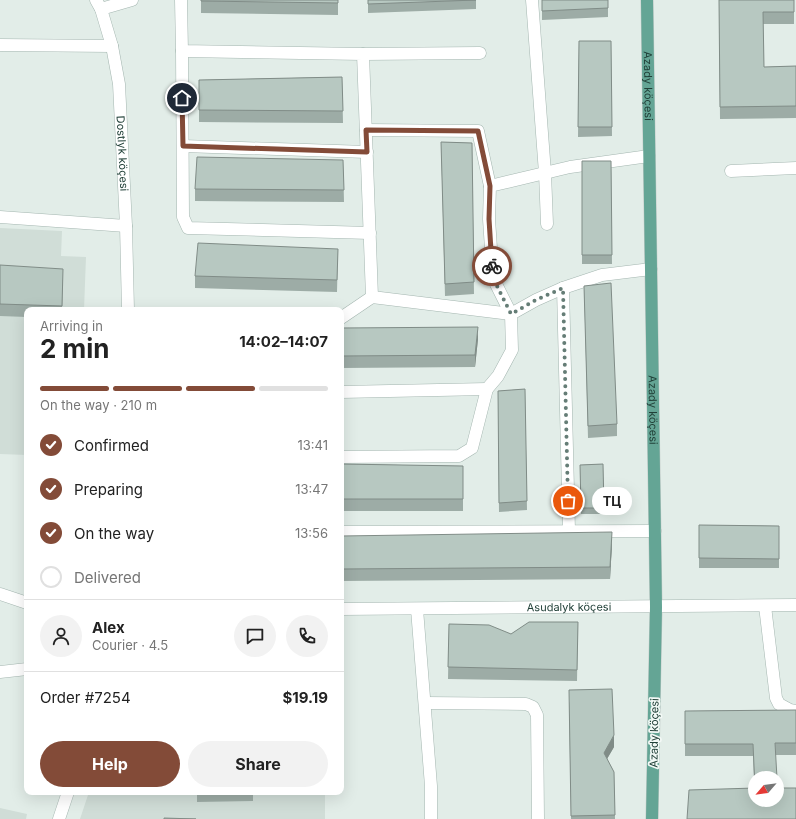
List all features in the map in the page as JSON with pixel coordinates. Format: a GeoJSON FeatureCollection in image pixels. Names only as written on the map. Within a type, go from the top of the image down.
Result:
{"type":"FeatureCollection","features":[{"type":"Feature","properties":{"kind":"main road","name":"Azady köçesi"},"geometry":{"type":"LineString","coordinates":[[647,0],[656,607],[652,819]]}},
{"type":"Feature","properties":{"kind":"street"},"geometry":{"type":"LineString","coordinates":[[99,5],[132,0]]}},
{"type":"Feature","properties":{"kind":"street"},"geometry":{"type":"LineString","coordinates":[[181,0],[183,217],[188,228],[370,234]]}},
{"type":"Feature","properties":{"kind":"street"},"geometry":{"type":"LineString","coordinates":[[532,0],[545,173],[547,224]]}},
{"type":"Feature","properties":{"kind":"street","name":"Dostlyk köçesi"},"geometry":{"type":"LineString","coordinates":[[99,5],[112,46],[119,84],[126,226],[128,307]]}},
{"type":"Feature","properties":{"kind":"street"},"geometry":{"type":"LineString","coordinates":[[0,45],[112,46]]}},
{"type":"Feature","properties":{"kind":"street"},"geometry":{"type":"LineString","coordinates":[[182,51],[363,54],[480,53]]}},
{"type":"Feature","properties":{"kind":"street"},"geometry":{"type":"LineString","coordinates":[[363,54],[372,297]]}},
{"type":"Feature","properties":{"kind":"street"},"geometry":{"type":"LineString","coordinates":[[344,457],[459,456],[472,448],[487,389],[498,376],[512,350],[511,314],[493,278],[489,219],[490,186],[478,131],[366,130]]}},
{"type":"Feature","properties":{"kind":"street"},"geometry":{"type":"LineString","coordinates":[[183,146],[367,152]]}},
{"type":"Feature","properties":{"kind":"street"},"geometry":{"type":"LineString","coordinates":[[490,186],[570,167],[649,156]]}},
{"type":"Feature","properties":{"kind":"street"},"geometry":{"type":"LineString","coordinates":[[731,171],[796,168]]}},
{"type":"Feature","properties":{"kind":"street"},"geometry":{"type":"LineString","coordinates":[[0,217],[126,226]]}},
{"type":"Feature","properties":{"kind":"street"},"geometry":{"type":"LineString","coordinates":[[344,316],[372,297],[511,314],[536,300],[563,288],[602,275],[651,269]]}},
{"type":"Feature","properties":{"kind":"street"},"geometry":{"type":"LineString","coordinates":[[563,288],[569,531]]}},
{"type":"Feature","properties":{"kind":"street"},"geometry":{"type":"LineString","coordinates":[[344,392],[487,389]]}},
{"type":"Feature","properties":{"kind":"street"},"geometry":{"type":"LineString","coordinates":[[344,532],[655,531]]}},
{"type":"Feature","properties":{"kind":"street"},"geometry":{"type":"LineString","coordinates":[[0,594],[24,602]]}},
{"type":"Feature","properties":{"kind":"street","name":"Asudalyk köçesi"},"geometry":{"type":"LineString","coordinates":[[344,609],[796,605]]}},
{"type":"Feature","properties":{"kind":"street"},"geometry":{"type":"LineString","coordinates":[[765,606],[776,698],[779,704],[790,710],[796,710]]}},
{"type":"Feature","properties":{"kind":"street"},"geometry":{"type":"LineString","coordinates":[[417,609],[431,786],[431,819]]}},
{"type":"Feature","properties":{"kind":"street"},"geometry":{"type":"LineString","coordinates":[[0,672],[24,669]]}},
{"type":"Feature","properties":{"kind":"street"},"geometry":{"type":"LineString","coordinates":[[425,703],[526,704],[533,707],[537,715],[538,819]]}},
{"type":"Feature","properties":{"kind":"street"},"geometry":{"type":"LineString","coordinates":[[59,819],[67,795]]}},
{"type":"Feature","properties":{"kind":"shaded area"},"geometry":{"type":"Polygon","coordinates":[[[0,228],[62,231],[61,256],[86,257],[84,307],[24,307],[24,455],[0,454],[0,228]]]}},
{"type":"Feature","properties":{"kind":"shaded area"},"geometry":{"type":"Polygon","coordinates":[[[88,795],[325,795],[325,819],[80,819],[88,795]]]}},
{"type":"Feature","properties":{"kind":"shaded area"},"geometry":{"type":"Polygon","coordinates":[[[0,808],[27,814],[26,819],[0,819],[0,808]]]}},
{"type":"Feature","properties":{"kind":"building"},"geometry":{"type":"Polygon","coordinates":[[[338,0],[338,3],[201,1],[338,0]]]}},
{"type":"Feature","properties":{"kind":"building"},"geometry":{"type":"Polygon","coordinates":[[[368,0],[476,0],[368,4],[368,0]]]}},
{"type":"Feature","properties":{"kind":"building"},"geometry":{"type":"Polygon","coordinates":[[[542,0],[608,0],[608,8],[542,11],[542,0]]]}},
{"type":"Feature","properties":{"kind":"building"},"geometry":{"type":"Polygon","coordinates":[[[719,0],[794,0],[794,12],[763,12],[764,67],[796,66],[796,106],[720,107],[719,0]]]}},
{"type":"Feature","properties":{"kind":"building"},"geometry":{"type":"Polygon","coordinates":[[[579,41],[611,41],[612,127],[578,127],[579,41]]]}},
{"type":"Feature","properties":{"kind":"building"},"geometry":{"type":"Polygon","coordinates":[[[342,77],[343,111],[199,110],[199,80],[342,77]]]}},
{"type":"Feature","properties":{"kind":"building"},"geometry":{"type":"Polygon","coordinates":[[[441,142],[472,143],[474,282],[445,284],[441,142]]]}},
{"type":"Feature","properties":{"kind":"building"},"geometry":{"type":"Polygon","coordinates":[[[197,157],[343,160],[344,190],[195,189],[197,157]]]}},
{"type":"Feature","properties":{"kind":"building"},"geometry":{"type":"Polygon","coordinates":[[[582,161],[611,161],[612,255],[582,255],[582,161]]]}},
{"type":"Feature","properties":{"kind":"building"},"geometry":{"type":"Polygon","coordinates":[[[198,243],[338,249],[337,280],[195,276],[198,243]]]}},
{"type":"Feature","properties":{"kind":"building"},"geometry":{"type":"Polygon","coordinates":[[[0,265],[63,269],[62,306],[0,304],[0,265]]]}},
{"type":"Feature","properties":{"kind":"building"},"geometry":{"type":"Polygon","coordinates":[[[611,283],[617,424],[588,426],[584,286],[611,283]]]}},
{"type":"Feature","properties":{"kind":"building"},"geometry":{"type":"Polygon","coordinates":[[[478,327],[475,355],[344,356],[344,328],[478,327]]]}},
{"type":"Feature","properties":{"kind":"building"},"geometry":{"type":"Polygon","coordinates":[[[525,389],[527,501],[499,503],[498,391],[525,389]]]}},
{"type":"Feature","properties":{"kind":"building"},"geometry":{"type":"Polygon","coordinates":[[[344,464],[463,466],[463,499],[344,499],[344,464]]]}},
{"type":"Feature","properties":{"kind":"building"},"geometry":{"type":"Polygon","coordinates":[[[603,464],[604,508],[581,508],[580,465],[603,464]]]}},
{"type":"Feature","properties":{"kind":"building"},"geometry":{"type":"Polygon","coordinates":[[[699,525],[779,526],[779,559],[699,558],[699,525]]]}},
{"type":"Feature","properties":{"kind":"building"},"geometry":{"type":"Polygon","coordinates":[[[612,532],[610,567],[344,569],[344,536],[612,532]]]}},
{"type":"Feature","properties":{"kind":"building"},"geometry":{"type":"Polygon","coordinates":[[[529,622],[578,622],[577,670],[448,667],[449,624],[489,625],[511,634],[529,622]]]}},
{"type":"Feature","properties":{"kind":"building"},"geometry":{"type":"Polygon","coordinates":[[[612,689],[614,735],[604,753],[614,772],[615,815],[571,816],[569,690],[612,689]]]}},
{"type":"Feature","properties":{"kind":"building"},"geometry":{"type":"Polygon","coordinates":[[[796,710],[796,743],[775,743],[777,771],[754,771],[753,744],[685,744],[685,711],[796,710]]]}},
{"type":"Feature","properties":{"kind":"building"},"geometry":{"type":"Polygon","coordinates":[[[748,788],[748,807],[784,807],[784,788],[796,788],[796,819],[687,819],[689,790],[748,788]]]}},
{"type":"Feature","properties":{"kind":"building"},"geometry":{"type":"Polygon","coordinates":[[[164,818],[196,819],[164,819],[164,818]]]}},
{"type":"Feature","properties":{"kind":"way so far"},"geometry":{"type":"LineString","coordinates":[[492,266],[493,278],[511,314],[536,300],[563,288],[568,501]]}},
{"type":"Feature","properties":{"kind":"place","name":"ТЦ"},"geometry":{"type":"Point","coordinates":[568,501]}},
{"type":"Feature","properties":{"kind":"route"},"geometry":{"type":"LineString","coordinates":[[182,98],[183,146],[367,152],[366,130],[478,131],[490,186],[489,219],[492,266]]}}]}
